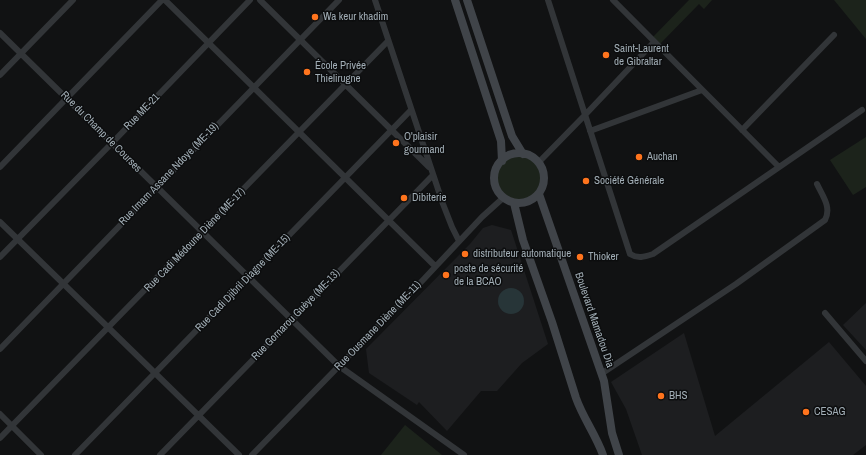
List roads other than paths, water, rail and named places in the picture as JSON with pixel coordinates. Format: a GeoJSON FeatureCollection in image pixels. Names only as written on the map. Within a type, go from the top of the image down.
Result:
{"type":"FeatureCollection","features":[{"type":"Feature","properties":{"kind":"street"},"geometry":{"type":"LineString","coordinates":[[0,74],[73,0]]}},
{"type":"Feature","properties":{"kind":"street"},"geometry":{"type":"LineString","coordinates":[[0,167],[163,0],[254,87],[435,266]]}},
{"type":"Feature","properties":{"kind":"street","name":"Rue ME-21"},"geometry":{"type":"LineString","coordinates":[[0,257],[250,0]]}},
{"type":"Feature","properties":{"kind":"street"},"geometry":{"type":"LineString","coordinates":[[260,0],[431,168]]}},
{"type":"Feature","properties":{"kind":"street","name":"Rue Imam Assane Ndoye (ME-19)"},"geometry":{"type":"LineString","coordinates":[[0,349],[339,0]]}},
{"type":"Feature","properties":{"kind":"street"},"geometry":{"type":"LineString","coordinates":[[375,0],[433,175],[452,228],[459,240]]}},
{"type":"Feature","properties":{"kind":"street"},"geometry":{"type":"LineString","coordinates":[[455,0],[501,141],[503,160]]}},
{"type":"Feature","properties":{"kind":"street"},"geometry":{"type":"LineString","coordinates":[[467,0],[512,136],[523,154]]}},
{"type":"Feature","properties":{"kind":"street"},"geometry":{"type":"LineString","coordinates":[[548,0],[630,254],[638,258],[653,254],[862,110]]}},
{"type":"Feature","properties":{"kind":"street"},"geometry":{"type":"LineString","coordinates":[[613,0],[779,167]]}},
{"type":"Feature","properties":{"kind":"street","name":"Rue du Champ de Courses"},"geometry":{"type":"LineString","coordinates":[[0,33],[339,366],[464,455]]}},
{"type":"Feature","properties":{"kind":"street"},"geometry":{"type":"LineString","coordinates":[[742,130],[834,35]]}},
{"type":"Feature","properties":{"kind":"street","name":"Rue Cadi Médoune Diène (ME-17)"},"geometry":{"type":"LineString","coordinates":[[0,438],[388,40]]}},
{"type":"Feature","properties":{"kind":"street"},"geometry":{"type":"LineString","coordinates":[[539,162],[654,42]]}},
{"type":"Feature","properties":{"kind":"street"},"geometry":{"type":"LineString","coordinates":[[590,131],[702,90]]}},
{"type":"Feature","properties":{"kind":"street","name":"Rue Cadi Djibril Diagne (ME-15)"},"geometry":{"type":"LineString","coordinates":[[75,455],[411,110]]}},
{"type":"Feature","properties":{"kind":"street"},"geometry":{"type":"LineString","coordinates":[[513,154],[523,154],[532,156],[539,162],[544,174],[543,186],[539,194],[534,199],[528,202],[514,203],[503,198],[496,189],[494,179],[496,168],[503,160],[513,154]]}},
{"type":"Feature","properties":{"kind":"street","name":"Rue Gornarou Guèye (ME-13)"},"geometry":{"type":"LineString","coordinates":[[160,455],[433,175]]}},
{"type":"Feature","properties":{"kind":"street"},"geometry":{"type":"LineString","coordinates":[[601,374],[736,284],[825,220],[828,208],[817,184]]}},
{"type":"Feature","properties":{"kind":"street","name":"Boulevard Mamadou Dia"},"geometry":{"type":"LineString","coordinates":[[539,194],[604,381],[612,433],[619,455]]}},
{"type":"Feature","properties":{"kind":"street","name":"Rue Ousmane Diène (ME-11)"},"geometry":{"type":"LineString","coordinates":[[252,455],[459,240],[503,198]]}},
{"type":"Feature","properties":{"kind":"street"},"geometry":{"type":"LineString","coordinates":[[514,203],[523,240],[552,322],[576,398],[580,409],[600,445],[603,455]]}},
{"type":"Feature","properties":{"kind":"street"},"geometry":{"type":"LineString","coordinates":[[0,222],[239,455]]}},
{"type":"Feature","properties":{"kind":"street"},"geometry":{"type":"LineString","coordinates":[[825,312],[866,361]]}},
{"type":"Feature","properties":{"kind":"street"},"geometry":{"type":"LineString","coordinates":[[0,414],[41,455]]}},
{"type":"Feature","properties":{"kind":"place","name":"Wa keur khadim"},"geometry":{"type":"Point","coordinates":[315,17]}},
{"type":"Feature","properties":{"kind":"place","name":"Saint-Laurent de Gibraltar"},"geometry":{"type":"Point","coordinates":[606,55]}},
{"type":"Feature","properties":{"kind":"place","name":"École Privée Thielirugne"},"geometry":{"type":"Point","coordinates":[307,72]}},
{"type":"Feature","properties":{"kind":"place","name":"O'plaisir gourmand"},"geometry":{"type":"Point","coordinates":[396,143]}},
{"type":"Feature","properties":{"kind":"place","name":"Auchan"},"geometry":{"type":"Point","coordinates":[639,157]}},
{"type":"Feature","properties":{"kind":"place","name":"Société Générale"},"geometry":{"type":"Point","coordinates":[586,181]}},
{"type":"Feature","properties":{"kind":"place","name":"Dibiterie"},"geometry":{"type":"Point","coordinates":[404,198]}},
{"type":"Feature","properties":{"kind":"place","name":"distributeur automatique"},"geometry":{"type":"Point","coordinates":[465,254]}},
{"type":"Feature","properties":{"kind":"place","name":"Thioker"},"geometry":{"type":"Point","coordinates":[580,257]}},
{"type":"Feature","properties":{"kind":"place","name":"poste de sécurité de la BCAO"},"geometry":{"type":"Point","coordinates":[446,275]}},
{"type":"Feature","properties":{"kind":"place","name":"BHS"},"geometry":{"type":"Point","coordinates":[661,396]}},
{"type":"Feature","properties":{"kind":"place","name":"CESAG"},"geometry":{"type":"Point","coordinates":[806,412]}}]}
